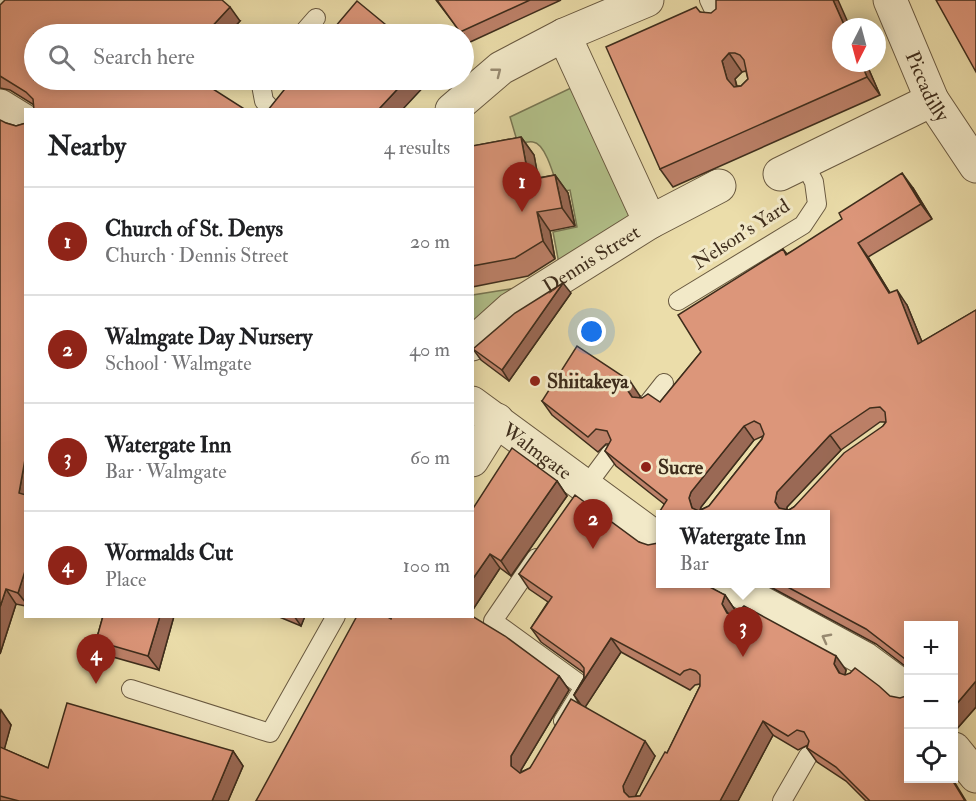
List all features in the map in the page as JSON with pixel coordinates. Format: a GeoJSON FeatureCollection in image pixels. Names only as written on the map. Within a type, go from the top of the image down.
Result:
{"type":"FeatureCollection","features":[{"type":"Feature","properties":{"kind":"street"},"geometry":{"type":"LineString","coordinates":[[0,4],[3,0]]}},
{"type":"Feature","properties":{"kind":"street","name":"Piccadilly"},"geometry":{"type":"LineString","coordinates":[[890,0],[932,100],[976,166]]}},
{"type":"Feature","properties":{"kind":"street"},"geometry":{"type":"LineString","coordinates":[[454,108],[501,68],[628,4]]}},
{"type":"Feature","properties":{"kind":"street"},"geometry":{"type":"LineString","coordinates":[[564,35],[650,222]]}},
{"type":"Feature","properties":{"kind":"street"},"geometry":{"type":"LineString","coordinates":[[792,168],[932,100]]}},
{"type":"Feature","properties":{"kind":"street","name":"Dennis Street"},"geometry":{"type":"LineString","coordinates":[[474,342],[512,309],[650,222],[718,186]]}},
{"type":"Feature","properties":{"kind":"street"},"geometry":{"type":"LineString","coordinates":[[474,453],[485,412]]}},
{"type":"Feature","properties":{"kind":"street","name":"Walmgate"},"geometry":{"type":"LineString","coordinates":[[485,412],[579,496],[656,539]]}},
{"type":"Feature","properties":{"kind":"street"},"geometry":{"type":"LineString","coordinates":[[739,594],[860,668],[904,688]]}},
{"type":"Feature","properties":{"kind":"street"},"geometry":{"type":"LineString","coordinates":[[958,754],[976,776]]}},
{"type":"Feature","properties":{"kind":"lane"},"geometry":{"type":"LineString","coordinates":[[709,0],[718,21]]}},
{"type":"Feature","properties":{"kind":"lane"},"geometry":{"type":"LineString","coordinates":[[311,24],[316,18]]}},
{"type":"Feature","properties":{"kind":"lane"},"geometry":{"type":"LineString","coordinates":[[262,90],[264,101],[270,108]]}},
{"type":"Feature","properties":{"kind":"lane","name":"Nelson's Yard"},"geometry":{"type":"LineString","coordinates":[[678,301],[803,225],[817,204],[814,182],[792,168]]}},
{"type":"Feature","properties":{"kind":"lane"},"geometry":{"type":"LineString","coordinates":[[649,402],[664,383]]}},
{"type":"Feature","properties":{"kind":"lane"},"geometry":{"type":"LineString","coordinates":[[579,496],[610,454]]}},
{"type":"Feature","properties":{"kind":"lane"},"geometry":{"type":"LineString","coordinates":[[546,544],[493,621],[584,687],[554,736]]}},
{"type":"Feature","properties":{"kind":"lane"},"geometry":{"type":"LineString","coordinates":[[131,689],[270,733],[335,618]]}},
{"type":"Feature","properties":{"kind":"lane"},"geometry":{"type":"LineString","coordinates":[[782,801],[808,756]]}},
{"type":"Feature","properties":{"kind":"green space"},"geometry":{"type":"Polygon","coordinates":[[[573,87],[633,217],[560,269],[553,232],[577,227],[570,190],[559,192],[546,155],[538,144],[530,142],[518,144],[510,117],[573,87]]]}},
{"type":"Feature","properties":{"kind":"green space"},"geometry":{"type":"Polygon","coordinates":[[[528,286],[474,326],[474,295],[528,286]]]}},
{"type":"Feature","properties":{"kind":"building"},"geometry":{"type":"Polygon","coordinates":[[[5,0],[222,0],[230,7],[214,24],[24,24],[24,90],[215,90],[243,108],[34,108],[33,99],[26,92],[0,76],[0,5],[5,0]]]}},
{"type":"Feature","properties":{"kind":"building"},"geometry":{"type":"Polygon","coordinates":[[[437,0],[530,0],[474,26],[454,24],[437,0]]]}},
{"type":"Feature","properties":{"kind":"building"},"geometry":{"type":"Polygon","coordinates":[[[716,0],[833,0],[841,18],[832,18],[832,72],[865,72],[867,77],[660,169],[606,47],[696,7],[700,12],[711,13],[716,9],[716,0]],[[729,53],[722,61],[727,79],[734,87],[741,86],[748,79],[744,60],[740,55],[729,53]]]}},
{"type":"Feature","properties":{"kind":"building"},"geometry":{"type":"Polygon","coordinates":[[[936,0],[976,0],[976,72],[936,0]]]}},
{"type":"Feature","properties":{"kind":"building"},"geometry":{"type":"Polygon","coordinates":[[[357,1],[385,24],[337,24],[357,1]]]}},
{"type":"Feature","properties":{"kind":"building"},"geometry":{"type":"Polygon","coordinates":[[[284,90],[397,90],[380,108],[270,108],[284,90]]]}},
{"type":"Feature","properties":{"kind":"building"},"geometry":{"type":"Polygon","coordinates":[[[0,120],[16,126],[24,124],[24,465],[19,493],[24,494],[24,574],[18,593],[6,589],[0,607],[0,120]]]}},
{"type":"Feature","properties":{"kind":"building"},"geometry":{"type":"Polygon","coordinates":[[[521,137],[529,180],[555,175],[562,208],[537,212],[543,241],[515,258],[474,266],[474,146],[521,137]]]}},
{"type":"Feature","properties":{"kind":"building"},"geometry":{"type":"Polygon","coordinates":[[[902,173],[921,204],[858,243],[889,293],[897,290],[918,344],[976,310],[976,681],[958,702],[958,621],[904,621],[904,658],[866,629],[789,588],[830,588],[830,510],[789,510],[701,510],[709,506],[762,439],[764,434],[760,424],[754,421],[744,426],[691,492],[689,498],[692,508],[697,510],[661,510],[667,500],[605,451],[611,440],[607,431],[596,429],[588,437],[542,401],[577,346],[630,381],[628,391],[632,397],[642,398],[648,394],[660,402],[701,352],[678,315],[783,249],[786,255],[842,219],[839,213],[902,173]],[[880,407],[870,408],[830,435],[777,492],[775,502],[779,508],[789,510],[794,507],[844,453],[883,426],[886,422],[885,412],[880,407]]]}},
{"type":"Feature","properties":{"kind":"building"},"geometry":{"type":"Polygon","coordinates":[[[563,283],[502,370],[474,348],[515,313],[563,283]]]}},
{"type":"Feature","properties":{"kind":"building"},"geometry":{"type":"Polygon","coordinates":[[[512,448],[557,481],[501,561],[490,554],[474,577],[474,507],[512,448]]]}},
{"type":"Feature","properties":{"kind":"building"},"geometry":{"type":"Polygon","coordinates":[[[575,495],[639,542],[648,545],[656,543],[656,588],[712,588],[725,595],[722,604],[727,613],[734,615],[744,606],[836,656],[834,664],[839,673],[845,675],[855,668],[890,696],[904,697],[904,783],[954,783],[965,801],[870,801],[836,767],[807,748],[809,741],[804,732],[797,730],[788,736],[763,721],[720,801],[256,801],[356,618],[474,617],[505,636],[559,676],[511,756],[511,766],[520,773],[530,768],[571,699],[645,741],[623,786],[624,792],[629,797],[640,796],[665,752],[667,753],[700,686],[700,675],[690,669],[680,675],[611,638],[574,695],[584,678],[584,668],[531,628],[552,597],[519,574],[575,495]]]}},
{"type":"Feature","properties":{"kind":"building"},"geometry":{"type":"Polygon","coordinates":[[[102,618],[159,618],[148,656],[96,641],[102,618]]]}},
{"type":"Feature","properties":{"kind":"building"},"geometry":{"type":"Polygon","coordinates":[[[67,703],[233,751],[212,801],[19,801],[0,796],[0,747],[48,768],[67,703]]]}},
{"type":"Feature","properties":{"kind":"place","name":"Church of St. Denys"},"geometry":{"type":"Point","coordinates":[522,212]}},
{"type":"Feature","properties":{"kind":"place","name":"Shiitakeya"},"geometry":{"type":"Point","coordinates":[535,381]}},
{"type":"Feature","properties":{"kind":"place","name":"Sucre"},"geometry":{"type":"Point","coordinates":[646,467]}},
{"type":"Feature","properties":{"kind":"place","name":"Walmgate Day Nursery"},"geometry":{"type":"Point","coordinates":[593,549]}},
{"type":"Feature","properties":{"kind":"place","name":"Watergate Inn"},"geometry":{"type":"Point","coordinates":[743,657]}},
{"type":"Feature","properties":{"kind":"place","name":"Wormalds Cut"},"geometry":{"type":"Point","coordinates":[96,684]}}]}
